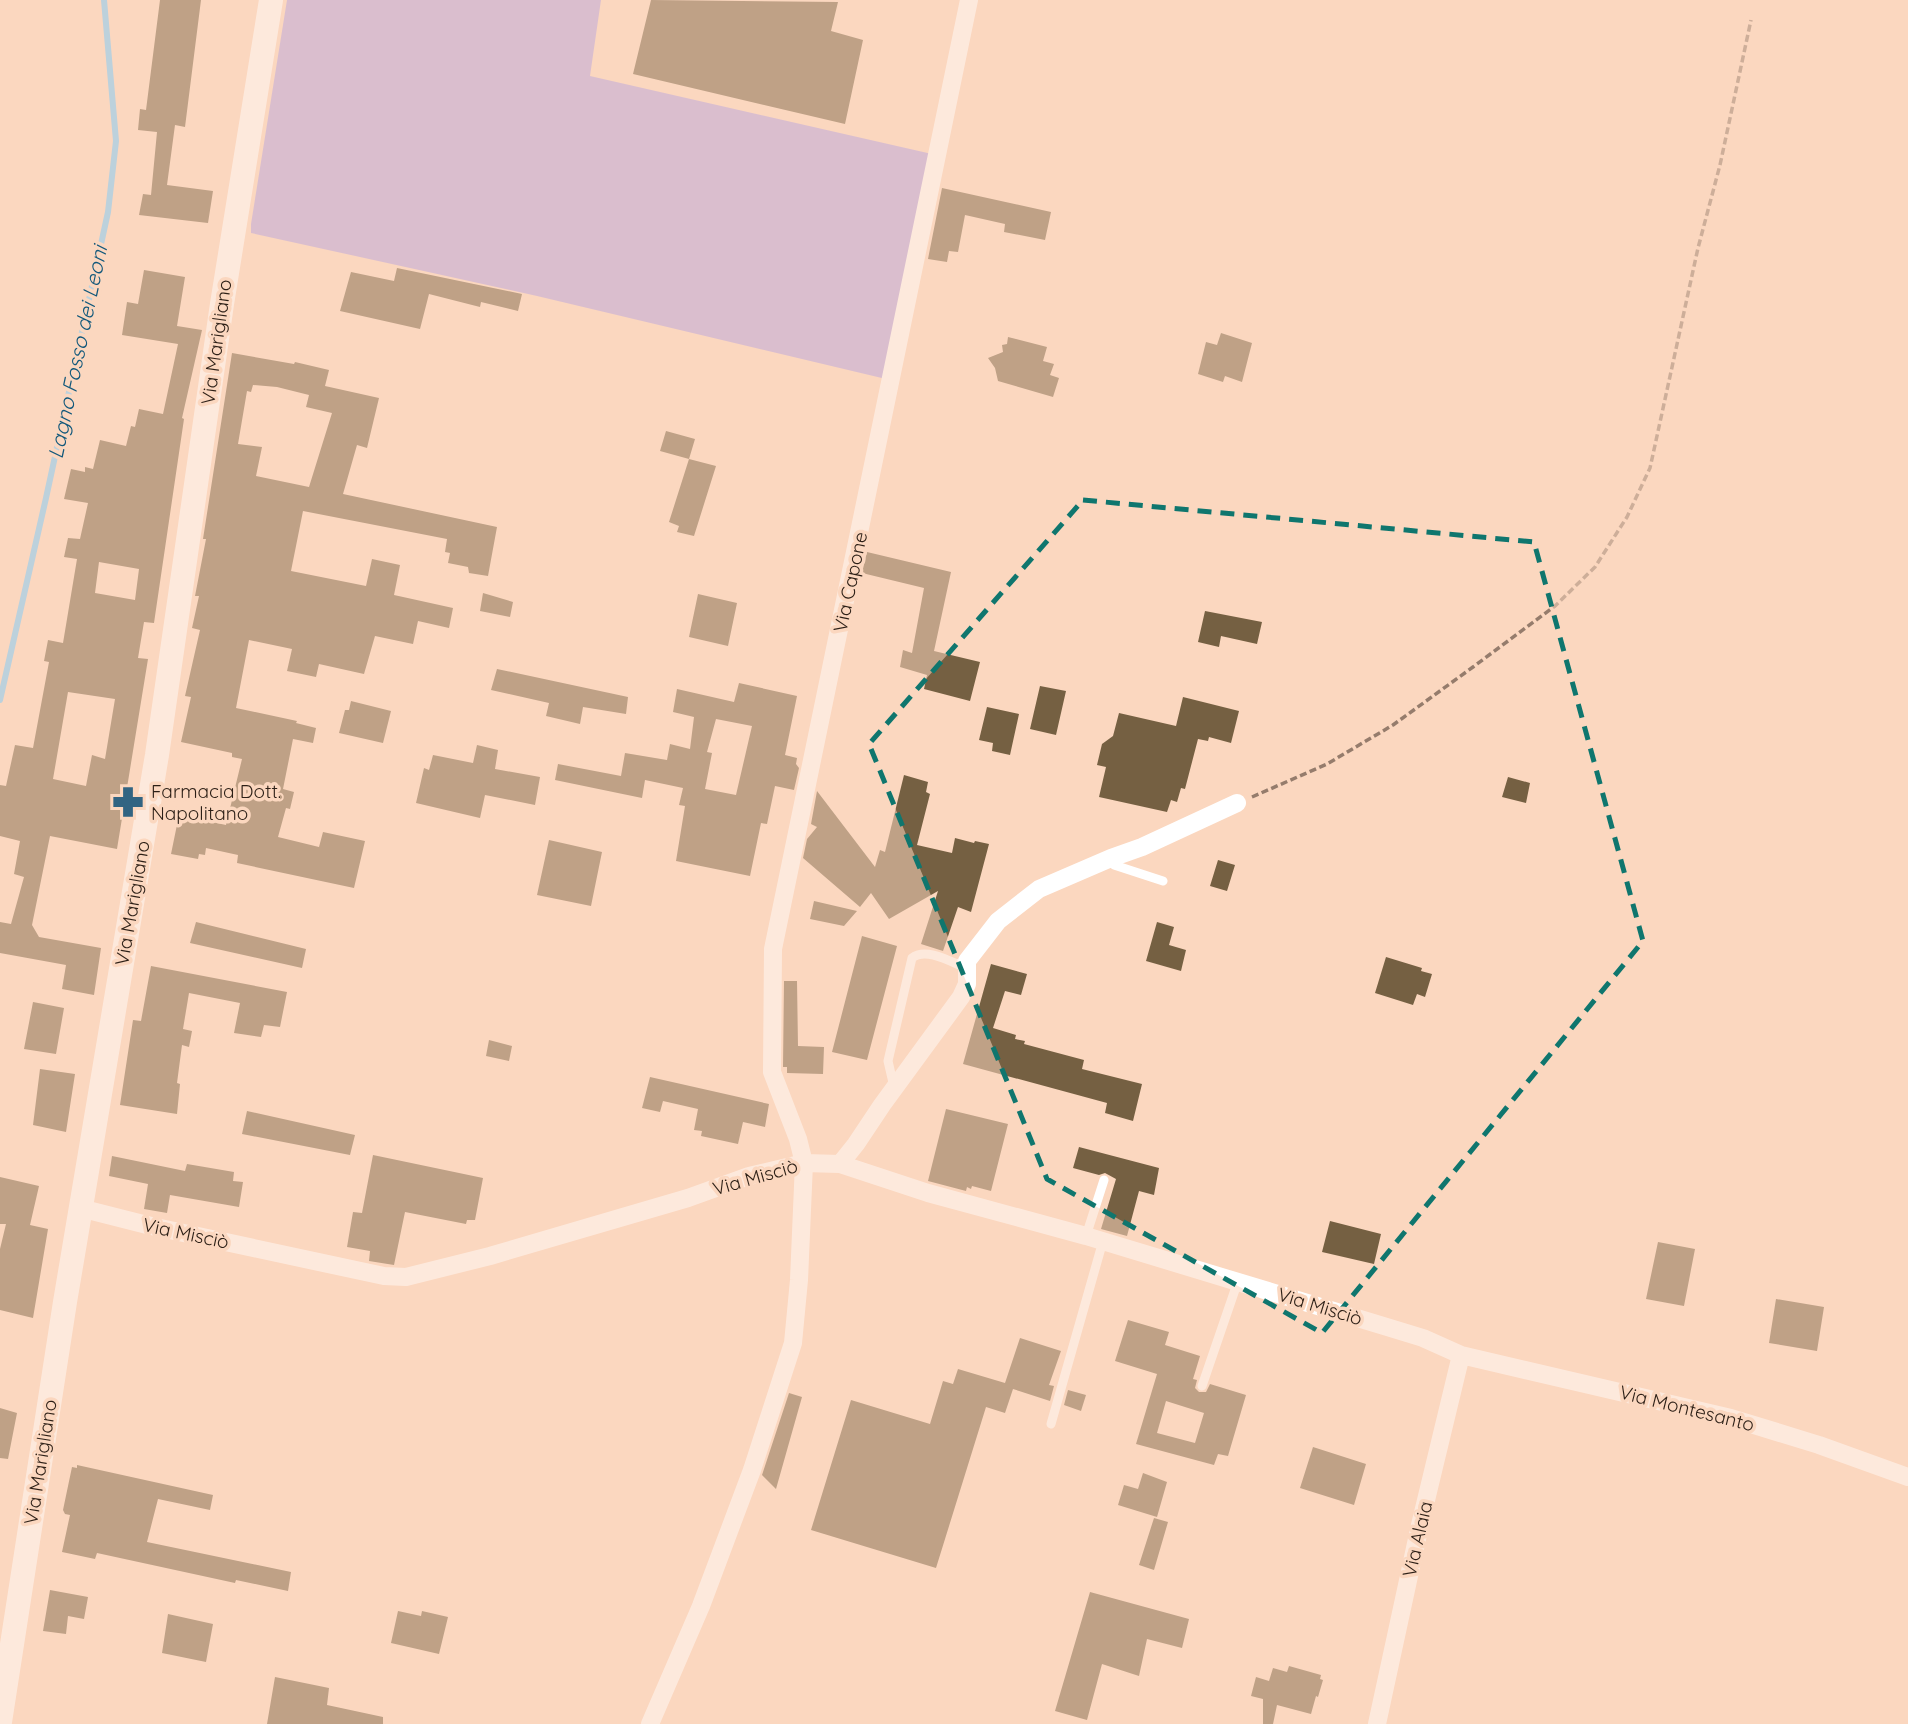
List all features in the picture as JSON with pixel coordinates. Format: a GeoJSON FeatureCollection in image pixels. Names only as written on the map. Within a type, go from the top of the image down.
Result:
{"type":"FeatureCollection","features":[{"type":"Feature","properties":{"kind":"street","name":"Via Marigliano"},"geometry":{"type":"LineString","coordinates":[[0,1722],[80,1209],[157,755],[222,304],[271,0]]}},
{"type":"Feature","properties":{"kind":"street","name":"Via Capone"},"geometry":{"type":"LineString","coordinates":[[650,1724],[701,1606],[752,1470],[793,1343],[799,1280],[804,1163],[798,1139],[772,1072],[773,949],[969,0]]}},
{"type":"Feature","properties":{"kind":"street"},"geometry":{"type":"LineString","coordinates":[[840,1164],[961,997],[967,984],[967,961],[998,921],[1040,889],[1142,847],[1237,803]]}},
{"type":"Feature","properties":{"kind":"street","name":"Via Misciò"},"geometry":{"type":"LineString","coordinates":[[80,1209],[383,1276],[407,1277],[490,1256],[688,1198],[749,1177],[804,1163],[840,1164],[928,1193],[1094,1239],[1423,1338],[1461,1355]]}},
{"type":"Feature","properties":{"kind":"street","name":"Via Montesanto"},"geometry":{"type":"LineString","coordinates":[[1461,1355],[1731,1418],[1819,1445],[1908,1477]]}},
{"type":"Feature","properties":{"kind":"street","name":"Via Alaia"},"geometry":{"type":"LineString","coordinates":[[1377,1724],[1420,1525],[1461,1355]]}},
{"type":"Feature","properties":{"kind":"lane"},"geometry":{"type":"LineString","coordinates":[[1111,858],[1114,865],[1121,869],[1163,881]]}},
{"type":"Feature","properties":{"kind":"lane"},"geometry":{"type":"LineString","coordinates":[[894,1088],[888,1061],[912,958],[920,953],[928,954],[966,968]]}},
{"type":"Feature","properties":{"kind":"lane"},"geometry":{"type":"LineString","coordinates":[[1051,1424],[1094,1239],[1104,1180]]}},
{"type":"Feature","properties":{"kind":"lane"},"geometry":{"type":"LineString","coordinates":[[1202,1386],[1238,1282]]}},
{"type":"Feature","properties":{"kind":"path"},"geometry":{"type":"LineString","coordinates":[[1237,803],[1326,764],[1393,725],[1555,606],[1595,567],[1627,517],[1650,468],[1751,20]]}},
{"type":"Feature","properties":{"kind":"highlighted area"},"geometry":{"type":"Polygon","coordinates":[[[1083,500],[1534,542],[1643,941],[1322,1333],[1047,1179],[869,744],[1083,500]]]}},
{"type":"Feature","properties":{"kind":"shaded area"},"geometry":{"type":"Polygon","coordinates":[[[287,0],[601,0],[590,76],[932,154],[886,379],[537,296],[251,233],[287,0]]]}},
{"type":"Feature","properties":{"kind":"building"},"geometry":{"type":"Polygon","coordinates":[[[160,0],[201,0],[185,127],[175,125],[167,185],[213,191],[208,223],[139,215],[143,194],[151,195],[157,132],[138,130],[140,109],[146,110],[160,0]]]}},
{"type":"Feature","properties":{"kind":"building"},"geometry":{"type":"Polygon","coordinates":[[[651,0],[838,2],[831,31],[863,40],[845,124],[633,74],[651,0]]]}},
{"type":"Feature","properties":{"kind":"building"},"geometry":{"type":"Polygon","coordinates":[[[942,188],[1051,212],[1045,240],[1004,232],[1005,224],[965,215],[958,252],[949,251],[947,262],[928,259],[942,188]]]}},
{"type":"Feature","properties":{"kind":"building"},"geometry":{"type":"Polygon","coordinates":[[[397,268],[522,294],[518,311],[481,302],[480,307],[429,294],[420,329],[340,311],[351,272],[394,281],[397,268]]]}},
{"type":"Feature","properties":{"kind":"building"},"geometry":{"type":"Polygon","coordinates":[[[144,270],[185,277],[177,326],[202,330],[182,418],[184,419],[154,623],[144,622],[138,658],[148,659],[117,849],[50,836],[32,925],[39,937],[101,948],[94,995],[62,989],[66,965],[0,953],[0,922],[11,924],[24,877],[14,874],[20,841],[0,836],[0,785],[6,786],[15,745],[33,748],[49,662],[44,661],[48,640],[63,643],[77,559],[64,557],[68,538],[80,539],[88,503],[64,499],[71,469],[85,472],[85,467],[93,469],[100,440],[126,446],[131,426],[135,427],[139,409],[163,414],[178,344],[122,335],[127,302],[138,304],[144,270]],[[99,562],[95,593],[135,600],[139,569],[99,562]],[[68,692],[53,779],[86,786],[92,755],[105,759],[115,699],[68,692]]]}},
{"type":"Feature","properties":{"kind":"building"},"geometry":{"type":"Polygon","coordinates":[[[1221,333],[1252,343],[1242,382],[1225,376],[1223,382],[1198,374],[1206,342],[1217,345],[1221,333]]]}},
{"type":"Feature","properties":{"kind":"building"},"geometry":{"type":"Polygon","coordinates":[[[1008,337],[1047,347],[1043,361],[1054,364],[1050,375],[1059,378],[1053,397],[998,381],[995,368],[988,358],[1003,352],[1002,345],[1007,344],[1008,337]]]}},
{"type":"Feature","properties":{"kind":"building"},"geometry":{"type":"Polygon","coordinates":[[[232,353],[329,370],[325,386],[379,398],[367,448],[357,445],[343,494],[497,527],[488,576],[469,573],[468,567],[448,563],[450,553],[445,552],[447,539],[303,511],[291,571],[366,586],[372,559],[400,565],[394,595],[453,608],[449,628],[418,621],[413,644],[375,636],[364,674],[319,664],[316,677],[287,671],[292,649],[249,640],[236,708],[297,721],[296,723],[316,728],[313,743],[293,739],[283,789],[294,792],[290,809],[286,808],[278,837],[319,847],[323,832],[365,841],[354,888],[237,863],[238,855],[206,848],[205,855],[199,854],[198,859],[171,854],[179,815],[226,825],[242,759],[232,757],[232,753],[181,742],[191,697],[185,696],[200,630],[192,628],[199,596],[195,596],[206,539],[203,539],[232,353]],[[253,385],[251,392],[247,391],[238,444],[262,447],[256,476],[309,487],[332,413],[306,407],[309,395],[277,387],[253,385]]]}},
{"type":"Feature","properties":{"kind":"building"},"geometry":{"type":"Polygon","coordinates":[[[666,431],[695,439],[689,459],[660,451],[666,431]]]}},
{"type":"Feature","properties":{"kind":"building"},"geometry":{"type":"Polygon","coordinates":[[[689,459],[716,466],[694,536],[677,532],[679,526],[669,522],[689,459]]]}},
{"type":"Feature","properties":{"kind":"building"},"geometry":{"type":"Polygon","coordinates":[[[867,552],[951,572],[934,651],[980,662],[970,701],[924,689],[927,675],[900,667],[903,650],[912,653],[924,588],[862,573],[867,552]]]}},
{"type":"Feature","properties":{"kind":"building"},"geometry":{"type":"Polygon","coordinates":[[[483,593],[513,602],[510,617],[480,611],[483,593]]]}},
{"type":"Feature","properties":{"kind":"building"},"geometry":{"type":"Polygon","coordinates":[[[698,594],[737,603],[728,646],[689,637],[698,594]]]}},
{"type":"Feature","properties":{"kind":"building"},"geometry":{"type":"Polygon","coordinates":[[[1205,611],[1262,622],[1257,644],[1221,636],[1219,647],[1198,642],[1205,611]]]}},
{"type":"Feature","properties":{"kind":"building"},"geometry":{"type":"Polygon","coordinates":[[[497,669],[628,697],[626,714],[583,707],[580,724],[546,716],[549,703],[491,690],[497,669]]]}},
{"type":"Feature","properties":{"kind":"building"},"geometry":{"type":"Polygon","coordinates":[[[739,683],[797,696],[785,755],[797,758],[796,764],[799,768],[794,790],[775,786],[767,824],[761,823],[750,876],[676,861],[685,806],[679,805],[683,788],[645,780],[642,798],[555,780],[558,764],[621,776],[625,753],[667,760],[670,744],[690,749],[694,717],[673,712],[677,689],[734,702],[739,683]],[[716,719],[707,752],[712,753],[705,789],[736,795],[752,726],[716,719]]]}},
{"type":"Feature","properties":{"kind":"building"},"geometry":{"type":"Polygon","coordinates":[[[1040,686],[1066,691],[1056,735],[1030,729],[1040,686]]]}},
{"type":"Feature","properties":{"kind":"building"},"geometry":{"type":"Polygon","coordinates":[[[1183,697],[1239,711],[1231,743],[1209,737],[1208,741],[1198,739],[1185,789],[1181,788],[1177,802],[1171,800],[1167,812],[1099,797],[1106,767],[1097,765],[1102,744],[1113,736],[1119,713],[1176,726],[1183,697]]]}},
{"type":"Feature","properties":{"kind":"building"},"geometry":{"type":"Polygon","coordinates":[[[351,701],[391,711],[383,743],[339,733],[345,710],[349,710],[351,701]]]}},
{"type":"Feature","properties":{"kind":"building"},"geometry":{"type":"Polygon","coordinates":[[[987,707],[1019,714],[1010,755],[992,751],[993,743],[979,740],[987,707]]]}},
{"type":"Feature","properties":{"kind":"building"},"geometry":{"type":"Polygon","coordinates":[[[477,745],[498,750],[495,769],[540,777],[535,805],[485,795],[480,818],[416,803],[424,768],[429,770],[433,755],[473,763],[477,745]]]}},
{"type":"Feature","properties":{"kind":"building"},"geometry":{"type":"Polygon","coordinates":[[[904,775],[928,782],[926,792],[930,794],[917,845],[952,853],[955,838],[989,844],[971,912],[958,907],[943,951],[921,944],[938,891],[889,919],[871,893],[860,907],[803,858],[807,839],[817,827],[811,824],[817,791],[875,867],[880,850],[885,852],[904,775]]]}},
{"type":"Feature","properties":{"kind":"building"},"geometry":{"type":"Polygon","coordinates":[[[1508,777],[1530,783],[1526,803],[1502,797],[1508,777]]]}},
{"type":"Feature","properties":{"kind":"building"},"geometry":{"type":"Polygon","coordinates":[[[549,840],[602,852],[591,906],[537,895],[549,840]]]}},
{"type":"Feature","properties":{"kind":"building"},"geometry":{"type":"Polygon","coordinates":[[[1218,860],[1235,865],[1227,891],[1210,886],[1218,860]]]}},
{"type":"Feature","properties":{"kind":"building"},"geometry":{"type":"Polygon","coordinates":[[[814,901],[857,911],[844,926],[810,919],[814,901]]]}},
{"type":"Feature","properties":{"kind":"building"},"geometry":{"type":"Polygon","coordinates":[[[196,922],[306,949],[302,968],[190,943],[196,922]]]}},
{"type":"Feature","properties":{"kind":"building"},"geometry":{"type":"Polygon","coordinates":[[[1157,922],[1174,927],[1169,945],[1186,950],[1181,971],[1146,961],[1157,922]]]}},
{"type":"Feature","properties":{"kind":"building"},"geometry":{"type":"Polygon","coordinates":[[[862,936],[897,946],[867,1060],[832,1052],[862,936]]]}},
{"type":"Feature","properties":{"kind":"building"},"geometry":{"type":"Polygon","coordinates":[[[1386,957],[1422,968],[1421,971],[1432,974],[1425,997],[1417,994],[1413,1005],[1375,993],[1386,957]]]}},
{"type":"Feature","properties":{"kind":"building"},"geometry":{"type":"Polygon","coordinates":[[[991,964],[1027,974],[1021,995],[1005,991],[993,1028],[1016,1035],[1015,1039],[1025,1041],[1024,1044],[1084,1060],[1082,1069],[1142,1084],[1133,1121],[1105,1113],[1107,1103],[963,1064],[991,964]]]}},
{"type":"Feature","properties":{"kind":"building"},"geometry":{"type":"Polygon","coordinates":[[[151,966],[287,992],[280,1027],[264,1025],[261,1037],[234,1033],[240,1003],[189,993],[183,1029],[192,1031],[189,1047],[182,1045],[177,1083],[180,1084],[177,1114],[120,1105],[133,1020],[141,1021],[151,966]]]}},
{"type":"Feature","properties":{"kind":"building"},"geometry":{"type":"Polygon","coordinates":[[[784,981],[797,981],[798,1046],[824,1047],[823,1074],[787,1073],[787,1067],[783,1067],[784,981]]]}},
{"type":"Feature","properties":{"kind":"building"},"geometry":{"type":"Polygon","coordinates":[[[33,1002],[64,1008],[56,1054],[24,1049],[33,1002]]]}},
{"type":"Feature","properties":{"kind":"building"},"geometry":{"type":"Polygon","coordinates":[[[489,1040],[512,1046],[509,1061],[486,1056],[489,1040]]]}},
{"type":"Feature","properties":{"kind":"building"},"geometry":{"type":"Polygon","coordinates":[[[40,1069],[75,1074],[66,1132],[33,1125],[40,1069]]]}},
{"type":"Feature","properties":{"kind":"building"},"geometry":{"type":"Polygon","coordinates":[[[650,1077],[769,1104],[765,1127],[743,1122],[738,1144],[701,1136],[702,1131],[694,1130],[698,1109],[663,1101],[660,1112],[642,1108],[650,1077]]]}},
{"type":"Feature","properties":{"kind":"building"},"geometry":{"type":"Polygon","coordinates":[[[946,1109],[1008,1124],[991,1191],[972,1186],[971,1189],[967,1187],[966,1191],[928,1181],[946,1109]]]}},
{"type":"Feature","properties":{"kind":"building"},"geometry":{"type":"Polygon","coordinates":[[[247,1111],[355,1135],[350,1155],[242,1134],[247,1111]]]}},
{"type":"Feature","properties":{"kind":"building"},"geometry":{"type":"Polygon","coordinates":[[[1079,1147],[1159,1168],[1154,1195],[1139,1191],[1127,1236],[1101,1229],[1116,1179],[1105,1173],[1099,1175],[1073,1168],[1079,1147]]]}},
{"type":"Feature","properties":{"kind":"building"},"geometry":{"type":"Polygon","coordinates":[[[373,1155],[483,1178],[475,1220],[467,1220],[466,1224],[405,1212],[394,1265],[369,1261],[370,1251],[347,1247],[353,1212],[362,1213],[373,1155]]]}},
{"type":"Feature","properties":{"kind":"building"},"geometry":{"type":"Polygon","coordinates":[[[112,1156],[185,1171],[187,1164],[234,1172],[233,1181],[243,1182],[239,1207],[170,1195],[167,1213],[144,1209],[148,1184],[109,1176],[112,1156]]]}},
{"type":"Feature","properties":{"kind":"building"},"geometry":{"type":"Polygon","coordinates":[[[0,1177],[39,1186],[30,1225],[48,1229],[33,1318],[0,1310],[0,1249],[6,1224],[0,1224],[0,1177]]]}},
{"type":"Feature","properties":{"kind":"building"},"geometry":{"type":"Polygon","coordinates":[[[1330,1221],[1381,1234],[1374,1264],[1322,1252],[1330,1221]]]}},
{"type":"Feature","properties":{"kind":"building"},"geometry":{"type":"Polygon","coordinates":[[[1658,1242],[1695,1249],[1684,1306],[1646,1299],[1658,1242]]]}},
{"type":"Feature","properties":{"kind":"building"},"geometry":{"type":"Polygon","coordinates":[[[1776,1299],[1824,1307],[1817,1351],[1769,1343],[1776,1299]]]}},
{"type":"Feature","properties":{"kind":"building"},"geometry":{"type":"Polygon","coordinates":[[[1128,1320],[1169,1332],[1165,1345],[1200,1356],[1193,1379],[1197,1380],[1195,1388],[1199,1392],[1206,1392],[1210,1384],[1246,1395],[1228,1456],[1218,1454],[1214,1465],[1136,1444],[1157,1374],[1115,1361],[1128,1320]],[[1166,1401],[1157,1433],[1195,1443],[1204,1413],[1166,1401]]]}},
{"type":"Feature","properties":{"kind":"building"},"geometry":{"type":"Polygon","coordinates":[[[1020,1338],[1061,1351],[1049,1385],[1054,1386],[1050,1401],[1013,1389],[1005,1413],[986,1407],[936,1568],[811,1530],[851,1400],[930,1424],[943,1381],[953,1384],[958,1369],[1005,1383],[1020,1338]]]}},
{"type":"Feature","properties":{"kind":"building"},"geometry":{"type":"Polygon","coordinates":[[[1068,1390],[1086,1395],[1081,1411],[1064,1405],[1068,1390]]]}},
{"type":"Feature","properties":{"kind":"building"},"geometry":{"type":"Polygon","coordinates":[[[789,1393],[802,1397],[776,1489],[762,1475],[789,1393]]]}},
{"type":"Feature","properties":{"kind":"building"},"geometry":{"type":"Polygon","coordinates":[[[0,1408],[17,1413],[8,1459],[0,1458],[0,1408]]]}},
{"type":"Feature","properties":{"kind":"building"},"geometry":{"type":"Polygon","coordinates":[[[1313,1447],[1366,1464],[1354,1505],[1300,1488],[1313,1447]]]}},
{"type":"Feature","properties":{"kind":"building"},"geometry":{"type":"Polygon","coordinates":[[[77,1465],[213,1495],[210,1510],[158,1499],[147,1542],[291,1572],[288,1591],[236,1580],[235,1583],[97,1553],[95,1559],[62,1552],[70,1515],[63,1510],[72,1467],[77,1468],[77,1465]]]}},
{"type":"Feature","properties":{"kind":"building"},"geometry":{"type":"Polygon","coordinates":[[[1143,1473],[1167,1482],[1157,1517],[1118,1505],[1124,1485],[1138,1489],[1143,1473]]]}},
{"type":"Feature","properties":{"kind":"building"},"geometry":{"type":"Polygon","coordinates":[[[1154,1518],[1168,1522],[1154,1570],[1139,1565],[1154,1518]]]}},
{"type":"Feature","properties":{"kind":"building"},"geometry":{"type":"Polygon","coordinates":[[[50,1590],[88,1597],[84,1619],[68,1616],[66,1634],[43,1631],[50,1590]]]}},
{"type":"Feature","properties":{"kind":"building"},"geometry":{"type":"Polygon","coordinates":[[[1090,1592],[1189,1619],[1182,1648],[1147,1639],[1139,1676],[1102,1664],[1087,1720],[1055,1711],[1090,1592]]]}},
{"type":"Feature","properties":{"kind":"building"},"geometry":{"type":"Polygon","coordinates":[[[398,1611],[421,1616],[422,1611],[448,1617],[439,1654],[391,1643],[398,1611]]]}},
{"type":"Feature","properties":{"kind":"building"},"geometry":{"type":"Polygon","coordinates":[[[168,1614],[213,1624],[206,1662],[162,1653],[168,1614]]]}},
{"type":"Feature","properties":{"kind":"building"},"geometry":{"type":"Polygon","coordinates":[[[1289,1666],[1321,1675],[1320,1679],[1323,1680],[1311,1714],[1277,1705],[1273,1724],[1263,1724],[1263,1699],[1251,1696],[1256,1677],[1269,1681],[1273,1668],[1287,1672],[1289,1666]]]}},
{"type":"Feature","properties":{"kind":"building"},"geometry":{"type":"Polygon","coordinates":[[[275,1677],[329,1688],[327,1705],[383,1717],[383,1724],[267,1724],[275,1677]]]}},
{"type":"Feature","properties":{"kind":"waterway","name":"Lagno Fosso dei Leoni"},"geometry":{"type":"LineString","coordinates":[[0,700],[108,212],[116,141],[104,0]]}},
{"type":"Feature","properties":{"kind":"place","name":"Farmacia Dott. Napolitano"},"geometry":{"type":"Point","coordinates":[128,802]}}]}
